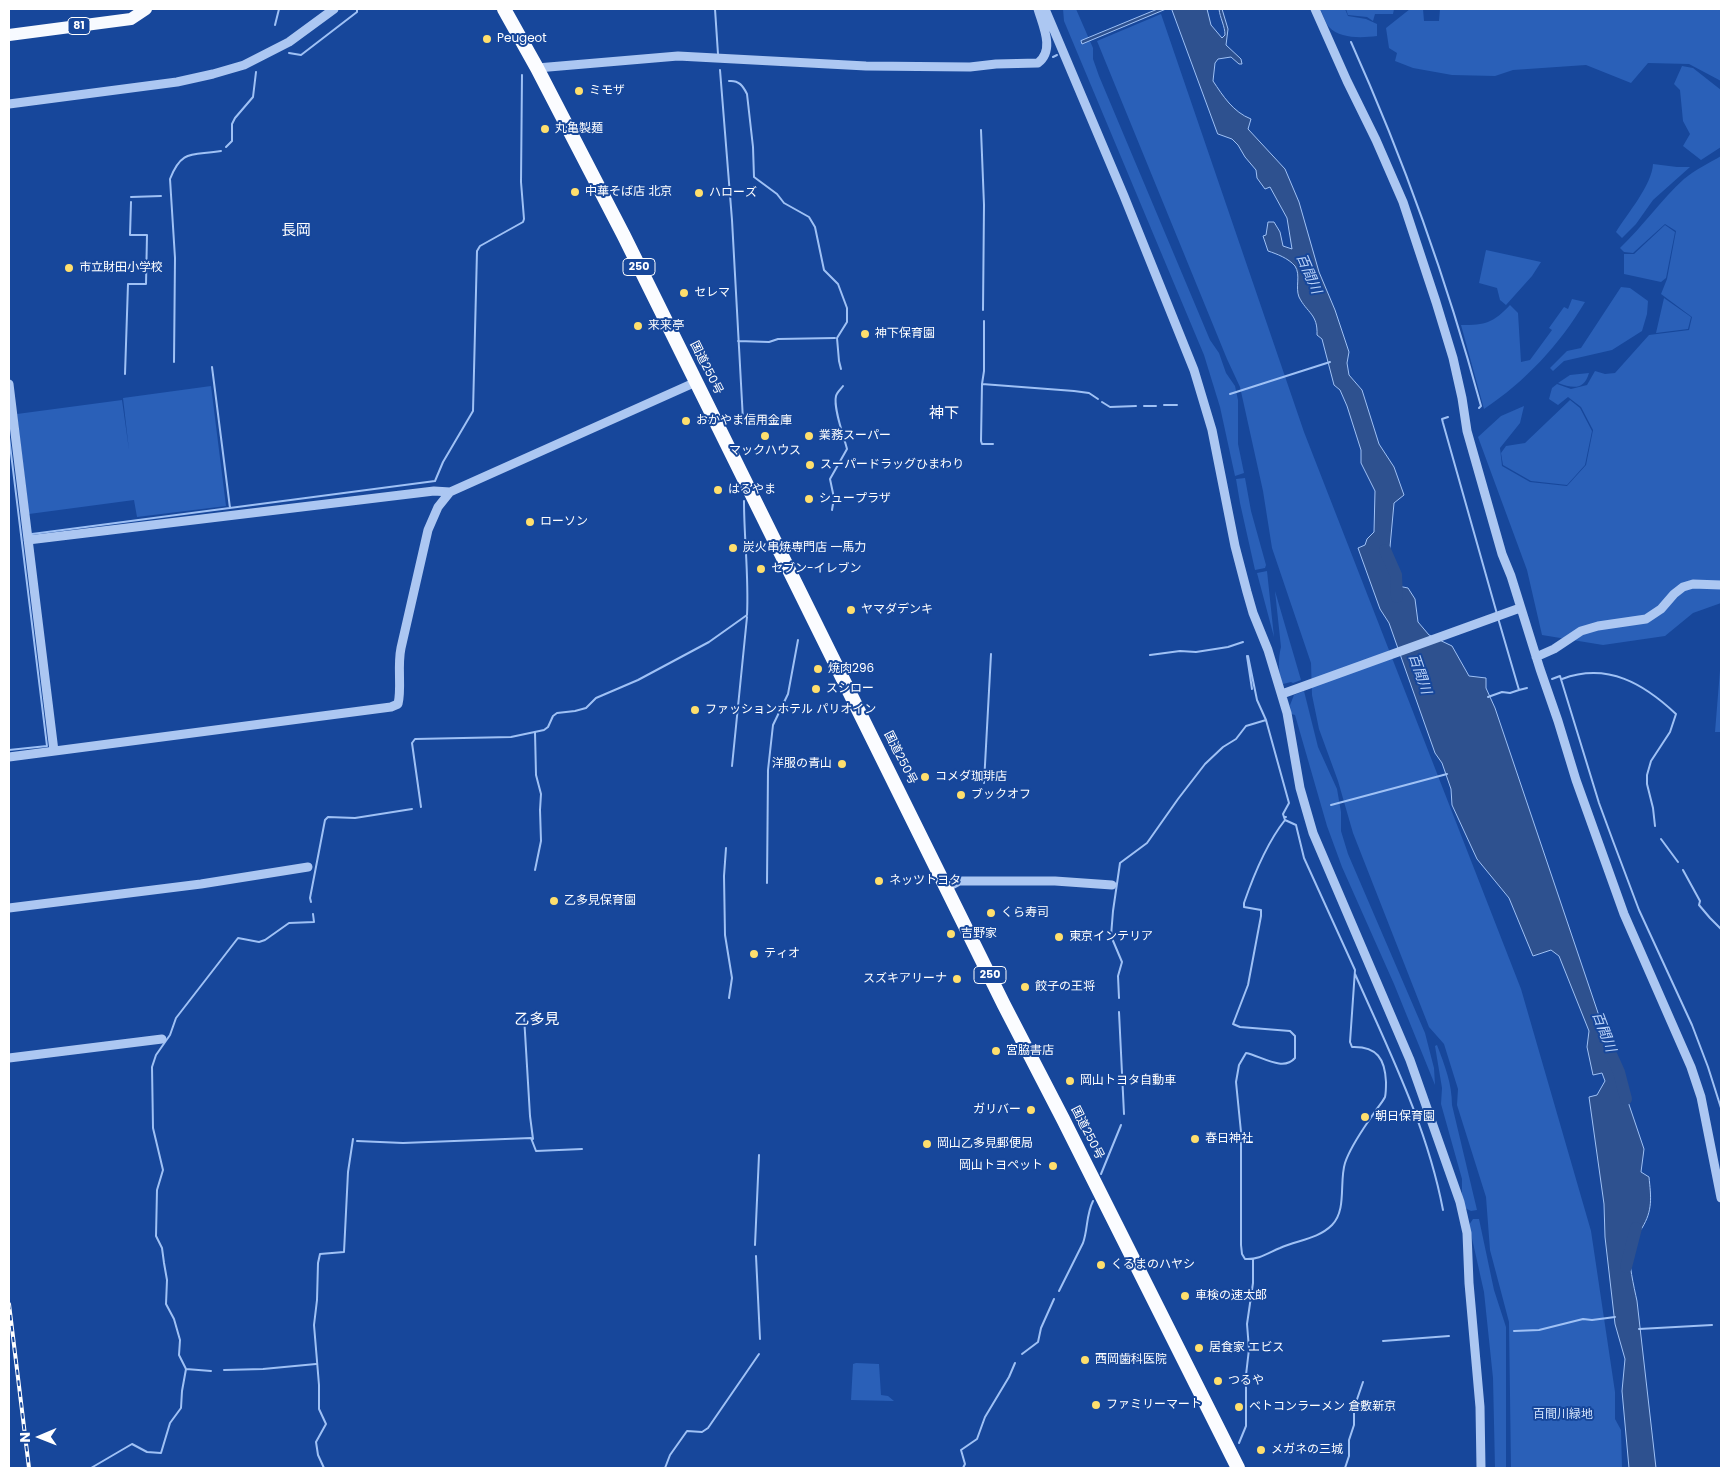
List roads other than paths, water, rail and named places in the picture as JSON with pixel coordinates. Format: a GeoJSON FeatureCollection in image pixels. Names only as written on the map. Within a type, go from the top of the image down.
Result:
{"type":"FeatureCollection","features":[{"type":"Feature","properties":{"kind":"highway","name":"国道250号"},"geometry":{"type":"LineString","coordinates":[[504,9],[537,68],[624,236],[948,887],[1004,1005],[1071,1134],[1238,1468]]}},
{"type":"Feature","properties":{"kind":"main road","name":"81"},"geometry":{"type":"LineString","coordinates":[[9,35],[131,18],[146,9]]}},
{"type":"Feature","properties":{"kind":"street"},"geometry":{"type":"LineString","coordinates":[[9,104],[176,82],[244,65],[289,42],[334,9]]}},
{"type":"Feature","properties":{"kind":"street"},"geometry":{"type":"LineString","coordinates":[[537,68],[678,56],[866,66],[970,67],[1038,63],[1043,59],[1047,50],[1038,9]]}},
{"type":"Feature","properties":{"kind":"street"},"geometry":{"type":"LineString","coordinates":[[1045,9],[1124,196],[1194,370],[1212,430],[1235,546],[1247,592],[1282,694],[1293,740],[1300,788],[1313,833],[1410,1060],[1460,1202],[1467,1233],[1468,1283],[1480,1407],[1481,1468]]}},
{"type":"Feature","properties":{"kind":"street"},"geometry":{"type":"LineString","coordinates":[[1315,9],[1403,202],[1453,358],[1467,430],[1502,554],[1511,576],[1576,780],[1621,906],[1691,1067],[1701,1097],[1721,1198]]}},
{"type":"Feature","properties":{"kind":"street"},"geometry":{"type":"LineString","coordinates":[[9,756],[391,707],[398,704],[400,696],[398,661],[400,648],[428,530],[438,507],[450,492],[696,382]]}},
{"type":"Feature","properties":{"kind":"street"},"geometry":{"type":"LineString","coordinates":[[9,384],[54,751]]}},
{"type":"Feature","properties":{"kind":"street"},"geometry":{"type":"LineString","coordinates":[[28,540],[434,490],[450,492]]}},
{"type":"Feature","properties":{"kind":"street"},"geometry":{"type":"LineString","coordinates":[[1536,657],[1554,649],[1581,631],[1598,626],[1646,619],[1661,609],[1683,587],[1693,584],[1721,585]]}},
{"type":"Feature","properties":{"kind":"street"},"geometry":{"type":"LineString","coordinates":[[1282,694],[1520,608]]}},
{"type":"Feature","properties":{"kind":"street"},"geometry":{"type":"LineString","coordinates":[[9,908],[201,884],[308,867]]}},
{"type":"Feature","properties":{"kind":"street"},"geometry":{"type":"LineString","coordinates":[[948,887],[959,881],[1055,881],[1112,885]]}},
{"type":"Feature","properties":{"kind":"street"},"geometry":{"type":"LineString","coordinates":[[9,1058],[162,1039]]}},
{"type":"Feature","properties":{"kind":"water"},"geometry":{"type":"Polygon","coordinates":[[[1158,9],[1166,9],[1082,44],[1081,41],[1158,9]]]}},
{"type":"Feature","properties":{"kind":"water"},"geometry":{"type":"Polygon","coordinates":[[[1172,9],[1207,9],[1211,25],[1222,38],[1225,32],[1219,9],[1222,9],[1228,29],[1226,45],[1241,59],[1242,64],[1239,64],[1231,57],[1218,59],[1215,63],[1213,81],[1234,108],[1251,119],[1248,129],[1285,169],[1299,202],[1319,272],[1335,310],[1349,352],[1347,363],[1349,375],[1362,390],[1379,444],[1394,467],[1404,495],[1394,503],[1389,558],[1398,586],[1408,588],[1415,599],[1418,622],[1429,635],[1452,646],[1469,676],[1486,678],[1486,688],[1495,708],[1644,1149],[1641,1172],[1649,1177],[1650,1203],[1646,1221],[1631,1246],[1630,1260],[1637,1301],[1656,1468],[1629,1468],[1622,1391],[1625,1359],[1615,1324],[1605,1237],[1604,1204],[1589,1097],[1597,1095],[1605,1081],[1602,1073],[1593,1075],[1587,1047],[1589,1031],[1559,956],[1551,950],[1533,956],[1509,898],[1477,859],[1452,805],[1451,789],[1442,763],[1435,753],[1389,623],[1380,609],[1358,548],[1365,545],[1367,539],[1374,532],[1375,491],[1361,463],[1361,450],[1347,406],[1340,390],[1334,385],[1322,339],[1317,335],[1316,322],[1299,297],[1297,270],[1286,259],[1268,251],[1263,236],[1266,235],[1268,222],[1274,222],[1280,232],[1283,246],[1292,249],[1287,218],[1270,187],[1265,189],[1257,178],[1256,170],[1238,145],[1232,139],[1218,134],[1172,9]]]}},
{"type":"Feature","properties":{"kind":"waterway"},"geometry":{"type":"LineString","coordinates":[[275,25],[279,9]]}},
{"type":"Feature","properties":{"kind":"waterway"},"geometry":{"type":"LineString","coordinates":[[289,53],[301,55],[357,12],[357,9]]}},
{"type":"Feature","properties":{"kind":"waterway"},"geometry":{"type":"LineString","coordinates":[[715,9],[718,54]]}},
{"type":"Feature","properties":{"kind":"waterway"},"geometry":{"type":"LineString","coordinates":[[1351,42],[1389,131],[1423,221],[1468,359],[1481,406],[1479,408]]}},
{"type":"Feature","properties":{"kind":"waterway"},"geometry":{"type":"LineString","coordinates":[[1053,57],[1057,55]]}},
{"type":"Feature","properties":{"kind":"waterway"},"geometry":{"type":"LineString","coordinates":[[720,70],[732,220],[743,420]]}},
{"type":"Feature","properties":{"kind":"waterway"},"geometry":{"type":"LineString","coordinates":[[226,147],[232,141],[232,124],[235,118],[253,97],[256,72]]}},
{"type":"Feature","properties":{"kind":"waterway"},"geometry":{"type":"LineString","coordinates":[[32,534],[435,481],[443,462],[473,411],[477,251],[480,246],[523,222],[524,219],[521,182],[522,75]]}},
{"type":"Feature","properties":{"kind":"waterway"},"geometry":{"type":"LineString","coordinates":[[729,81],[735,81],[740,84],[747,94],[753,147],[754,177],[777,194],[784,203],[809,217],[815,227],[824,270],[838,284],[847,308],[847,322],[837,338],[841,369]]}},
{"type":"Feature","properties":{"kind":"waterway"},"geometry":{"type":"LineString","coordinates":[[981,130],[984,205],[983,310]]}},
{"type":"Feature","properties":{"kind":"waterway"},"geometry":{"type":"LineString","coordinates":[[174,362],[175,258],[170,179],[174,169],[184,158],[190,155],[221,151]]}},
{"type":"Feature","properties":{"kind":"waterway"},"geometry":{"type":"LineString","coordinates":[[131,197],[161,196]]}},
{"type":"Feature","properties":{"kind":"waterway"},"geometry":{"type":"LineString","coordinates":[[125,374],[128,284],[146,284],[147,235],[130,235],[131,202]]}},
{"type":"Feature","properties":{"kind":"waterway"},"geometry":{"type":"LineString","coordinates":[[984,321],[981,441],[982,444],[993,444]]}},
{"type":"Feature","properties":{"kind":"waterway"},"geometry":{"type":"LineString","coordinates":[[738,341],[769,342],[778,339],[835,338]]}},
{"type":"Feature","properties":{"kind":"waterway"},"geometry":{"type":"LineString","coordinates":[[1230,394],[1330,362]]}},
{"type":"Feature","properties":{"kind":"waterway"},"geometry":{"type":"LineString","coordinates":[[212,367],[230,508]]}},
{"type":"Feature","properties":{"kind":"waterway"},"geometry":{"type":"LineString","coordinates":[[982,384],[1074,391],[1089,393],[1098,399]]}},
{"type":"Feature","properties":{"kind":"waterway"},"geometry":{"type":"LineString","coordinates":[[832,510],[834,498],[830,479],[847,449],[835,401],[843,386]]}},
{"type":"Feature","properties":{"kind":"waterway"},"geometry":{"type":"LineString","coordinates":[[1102,402],[1110,407],[1136,406]]}},
{"type":"Feature","properties":{"kind":"waterway"},"geometry":{"type":"LineString","coordinates":[[1164,405],[1177,405]]}},
{"type":"Feature","properties":{"kind":"waterway"},"geometry":{"type":"LineString","coordinates":[[1144,406],[1156,406]]}},
{"type":"Feature","properties":{"kind":"waterway"},"geometry":{"type":"LineString","coordinates":[[1448,417],[1442,419],[1497,614]]}},
{"type":"Feature","properties":{"kind":"waterway"},"geometry":{"type":"LineString","coordinates":[[9,437],[47,746],[9,750]]}},
{"type":"Feature","properties":{"kind":"waterway"},"geometry":{"type":"LineString","coordinates":[[421,807],[412,743],[415,739],[511,737],[544,730],[557,713],[586,708],[596,698],[638,680],[709,642],[747,615],[744,501]]}},
{"type":"Feature","properties":{"kind":"waterway","name":"百間川"},"geometry":{"type":"LineString","coordinates":[[1385,550],[1396,575],[1397,597]]}},
{"type":"Feature","properties":{"kind":"waterway"},"geometry":{"type":"LineString","coordinates":[[732,766],[747,617]]}},
{"type":"Feature","properties":{"kind":"waterway"},"geometry":{"type":"LineString","coordinates":[[1498,618],[1519,690],[1527,688]]}},
{"type":"Feature","properties":{"kind":"waterway"},"geometry":{"type":"LineString","coordinates":[[767,883],[768,770],[773,725],[788,694],[798,640]]}},
{"type":"Feature","properties":{"kind":"waterway"},"geometry":{"type":"LineString","coordinates":[[1150,655],[1180,651],[1196,652],[1228,647],[1243,642]]}},
{"type":"Feature","properties":{"kind":"waterway"},"geometry":{"type":"LineString","coordinates":[[984,783],[991,654]]}},
{"type":"Feature","properties":{"kind":"waterway"},"geometry":{"type":"LineString","coordinates":[[1247,656],[1252,689]]}},
{"type":"Feature","properties":{"kind":"waterway"},"geometry":{"type":"LineString","coordinates":[[1248,656],[1257,700],[1266,720]]}},
{"type":"Feature","properties":{"kind":"waterway"},"geometry":{"type":"LineString","coordinates":[[1562,679],[1579,674],[1595,673],[1624,679],[1651,693],[1676,714],[1670,732],[1651,761],[1647,775],[1655,826]]}},
{"type":"Feature","properties":{"kind":"waterway"},"geometry":{"type":"LineString","coordinates":[[1552,679],[1560,676],[1599,803],[1613,841],[1639,910],[1692,1025],[1721,1108]]}},
{"type":"Feature","properties":{"kind":"waterway"},"geometry":{"type":"LineString","coordinates":[[1488,697],[1502,692],[1510,693],[1519,690]]}},
{"type":"Feature","properties":{"kind":"waterway"},"geometry":{"type":"LineString","coordinates":[[1119,998],[1118,976],[1122,962],[1111,936],[1120,863],[1147,843],[1205,764],[1223,747],[1236,739],[1246,726],[1266,720],[1289,803],[1283,814],[1286,817]]}},
{"type":"Feature","properties":{"kind":"waterway"},"geometry":{"type":"LineString","coordinates":[[535,732],[536,775],[541,794],[541,841],[535,870]]}},
{"type":"Feature","properties":{"kind":"waterway"},"geometry":{"type":"LineString","coordinates":[[1331,805],[1447,774]]}},
{"type":"Feature","properties":{"kind":"waterway"},"geometry":{"type":"LineString","coordinates":[[311,902],[310,898],[325,820],[328,817],[355,818],[412,809]]}},
{"type":"Feature","properties":{"kind":"waterway"},"geometry":{"type":"LineString","coordinates":[[1284,817],[1285,820],[1296,825],[1304,858],[1355,970],[1350,1042],[1352,1047],[1368,1049],[1378,1056],[1384,1067],[1386,1092],[1384,1099],[1358,1137],[1345,1163],[1340,1212],[1332,1225],[1314,1236],[1259,1257],[1245,1259],[1242,1254],[1241,1245],[1241,1132],[1236,1082],[1239,1065],[1246,1053],[1272,1062],[1284,1064],[1290,1062],[1295,1058],[1295,1036],[1290,1031],[1240,1027],[1233,1024],[1248,985],[1261,916],[1261,910],[1244,907],[1244,903],[1261,860],[1285,820]]}},
{"type":"Feature","properties":{"kind":"waterway"},"geometry":{"type":"LineString","coordinates":[[1661,839],[1678,862]]}},
{"type":"Feature","properties":{"kind":"waterway"},"geometry":{"type":"LineString","coordinates":[[726,848],[724,876],[725,935],[732,978],[729,998]]}},
{"type":"Feature","properties":{"kind":"waterway"},"geometry":{"type":"LineString","coordinates":[[1683,870],[1700,901],[1699,905],[1721,929]]}},
{"type":"Feature","properties":{"kind":"waterway"},"geometry":{"type":"LineString","coordinates":[[91,1468],[132,1444],[147,1452],[161,1453],[170,1423],[181,1408],[186,1369],[179,1355],[180,1340],[174,1319],[166,1304],[167,1280],[162,1248],[156,1236],[157,1190],[163,1170],[153,1128],[152,1067],[156,1055],[170,1035],[176,1018],[238,938],[259,942],[265,940],[289,923],[314,922],[313,914]]}},
{"type":"Feature","properties":{"kind":"waterway"},"geometry":{"type":"LineString","coordinates":[[1355,974],[1406,1089],[1427,1149],[1443,1210]]}},
{"type":"Feature","properties":{"kind":"waterway"},"geometry":{"type":"LineString","coordinates":[[1119,1012],[1124,1114]]}},
{"type":"Feature","properties":{"kind":"waterway"},"geometry":{"type":"LineString","coordinates":[[524,1016],[533,1139]]}},
{"type":"Feature","properties":{"kind":"waterway","name":"百間川"},"geometry":{"type":"LineString","coordinates":[[1609,1050],[1619,1072],[1626,1099]]}},
{"type":"Feature","properties":{"kind":"waterway"},"geometry":{"type":"LineString","coordinates":[[1101,1174],[1121,1125]]}},
{"type":"Feature","properties":{"kind":"waterway"},"geometry":{"type":"LineString","coordinates":[[357,1141],[403,1143],[531,1138],[536,1151],[582,1149]]}},
{"type":"Feature","properties":{"kind":"waterway"},"geometry":{"type":"LineString","coordinates":[[324,1468],[318,1455],[316,1442],[326,1424],[319,1409],[314,1325],[318,1263],[320,1254],[344,1252],[348,1172],[353,1139]]}},
{"type":"Feature","properties":{"kind":"waterway"},"geometry":{"type":"LineString","coordinates":[[755,1245],[759,1155]]}},
{"type":"Feature","properties":{"kind":"waterway"},"geometry":{"type":"LineString","coordinates":[[1059,1291],[1083,1243],[1093,1201]]}},
{"type":"Feature","properties":{"kind":"waterway","name":"百間川"},"geometry":{"type":"LineString","coordinates":[[1626,1267],[1636,1228]]}},
{"type":"Feature","properties":{"kind":"waterway"},"geometry":{"type":"LineString","coordinates":[[756,1256],[760,1339]]}},
{"type":"Feature","properties":{"kind":"waterway"},"geometry":{"type":"LineString","coordinates":[[1239,1443],[1246,1426],[1246,1375],[1249,1349],[1247,1324],[1253,1283],[1253,1260]]}},
{"type":"Feature","properties":{"kind":"waterway"},"geometry":{"type":"LineString","coordinates":[[1022,1354],[1038,1342],[1041,1328],[1054,1299]]}},
{"type":"Feature","properties":{"kind":"waterway"},"geometry":{"type":"LineString","coordinates":[[1514,1331],[1539,1330],[1583,1319],[1592,1320],[1615,1317]]}},
{"type":"Feature","properties":{"kind":"waterway"},"geometry":{"type":"LineString","coordinates":[[1639,1329],[1712,1325]]}},
{"type":"Feature","properties":{"kind":"waterway"},"geometry":{"type":"LineString","coordinates":[[1383,1341],[1449,1336]]}},
{"type":"Feature","properties":{"kind":"waterway"},"geometry":{"type":"LineString","coordinates":[[665,1468],[670,1455],[687,1431],[702,1432],[708,1428],[759,1354]]}},
{"type":"Feature","properties":{"kind":"waterway"},"geometry":{"type":"LineString","coordinates":[[963,1468],[965,1464],[961,1450],[977,1439],[985,1417],[1009,1377],[1015,1363]]}},
{"type":"Feature","properties":{"kind":"waterway"},"geometry":{"type":"LineString","coordinates":[[224,1370],[263,1369],[316,1364]]}},
{"type":"Feature","properties":{"kind":"waterway"},"geometry":{"type":"LineString","coordinates":[[186,1369],[211,1371]]}},
{"type":"Feature","properties":{"kind":"waterway"},"geometry":{"type":"LineString","coordinates":[[1345,1468],[1349,1456],[1349,1440],[1354,1425],[1354,1408],[1363,1382]]}},
{"type":"Feature","properties":{"kind":"railway"},"geometry":{"type":"LineString","coordinates":[[9,1304],[29,1468]]}},
{"type":"Feature","properties":{"kind":"place","name":"Peugeot"},"geometry":{"type":"Point","coordinates":[487,39]}},
{"type":"Feature","properties":{"kind":"place","name":"ミモザ"},"geometry":{"type":"Point","coordinates":[579,91]}},
{"type":"Feature","properties":{"kind":"place","name":"丸亀製麺"},"geometry":{"type":"Point","coordinates":[545,129]}},
{"type":"Feature","properties":{"kind":"place","name":"中華そば店 北京"},"geometry":{"type":"Point","coordinates":[575,192]}},
{"type":"Feature","properties":{"kind":"place","name":"ハローズ"},"geometry":{"type":"Point","coordinates":[699,193]}},
{"type":"Feature","properties":{"kind":"place","name":"市立財田小学校"},"geometry":{"type":"Point","coordinates":[69,268]}},
{"type":"Feature","properties":{"kind":"place","name":"セレマ"},"geometry":{"type":"Point","coordinates":[684,293]}},
{"type":"Feature","properties":{"kind":"place","name":"来来亭"},"geometry":{"type":"Point","coordinates":[638,326]}},
{"type":"Feature","properties":{"kind":"place","name":"神下保育園"},"geometry":{"type":"Point","coordinates":[865,334]}},
{"type":"Feature","properties":{"kind":"place","name":"おかやま信用金庫"},"geometry":{"type":"Point","coordinates":[686,421]}},
{"type":"Feature","properties":{"kind":"place","name":"マックハウス"},"geometry":{"type":"Point","coordinates":[765,436]}},
{"type":"Feature","properties":{"kind":"place","name":"業務スーパー"},"geometry":{"type":"Point","coordinates":[809,436]}},
{"type":"Feature","properties":{"kind":"place","name":"スーパードラッグひまわり"},"geometry":{"type":"Point","coordinates":[810,465]}},
{"type":"Feature","properties":{"kind":"place","name":"はるやま"},"geometry":{"type":"Point","coordinates":[718,490]}},
{"type":"Feature","properties":{"kind":"place","name":"シュープラザ"},"geometry":{"type":"Point","coordinates":[809,499]}},
{"type":"Feature","properties":{"kind":"place","name":"ローソン"},"geometry":{"type":"Point","coordinates":[530,522]}},
{"type":"Feature","properties":{"kind":"place","name":"炭火串焼専門店 一馬力"},"geometry":{"type":"Point","coordinates":[733,548]}},
{"type":"Feature","properties":{"kind":"place","name":"セブン-イレブン"},"geometry":{"type":"Point","coordinates":[761,569]}},
{"type":"Feature","properties":{"kind":"place","name":"ヤマダデンキ"},"geometry":{"type":"Point","coordinates":[851,610]}},
{"type":"Feature","properties":{"kind":"place","name":"焼肉296"},"geometry":{"type":"Point","coordinates":[818,669]}},
{"type":"Feature","properties":{"kind":"place","name":"スシロー"},"geometry":{"type":"Point","coordinates":[816,689]}},
{"type":"Feature","properties":{"kind":"place","name":"ファッションホテル パリオイン"},"geometry":{"type":"Point","coordinates":[695,710]}},
{"type":"Feature","properties":{"kind":"place","name":"洋服の青山"},"geometry":{"type":"Point","coordinates":[842,764]}},
{"type":"Feature","properties":{"kind":"place","name":"コメダ珈琲店"},"geometry":{"type":"Point","coordinates":[925,777]}},
{"type":"Feature","properties":{"kind":"place","name":"ブックオフ"},"geometry":{"type":"Point","coordinates":[961,795]}},
{"type":"Feature","properties":{"kind":"place","name":"ネッツトヨタ"},"geometry":{"type":"Point","coordinates":[879,881]}},
{"type":"Feature","properties":{"kind":"place","name":"乙多見保育園"},"geometry":{"type":"Point","coordinates":[554,901]}},
{"type":"Feature","properties":{"kind":"place","name":"くら寿司"},"geometry":{"type":"Point","coordinates":[991,913]}},
{"type":"Feature","properties":{"kind":"place","name":"吉野家"},"geometry":{"type":"Point","coordinates":[951,934]}},
{"type":"Feature","properties":{"kind":"place","name":"東京インテリア"},"geometry":{"type":"Point","coordinates":[1059,937]}},
{"type":"Feature","properties":{"kind":"place","name":"ティオ"},"geometry":{"type":"Point","coordinates":[754,954]}},
{"type":"Feature","properties":{"kind":"place","name":"スズキアリーナ"},"geometry":{"type":"Point","coordinates":[957,979]}},
{"type":"Feature","properties":{"kind":"place","name":"餃子の王将"},"geometry":{"type":"Point","coordinates":[1025,987]}},
{"type":"Feature","properties":{"kind":"place","name":"宮脇書店"},"geometry":{"type":"Point","coordinates":[996,1051]}},
{"type":"Feature","properties":{"kind":"place","name":"岡山トヨタ自動車"},"geometry":{"type":"Point","coordinates":[1070,1081]}},
{"type":"Feature","properties":{"kind":"place","name":"ガリバー"},"geometry":{"type":"Point","coordinates":[1031,1110]}},
{"type":"Feature","properties":{"kind":"place","name":"朝日保育園"},"geometry":{"type":"Point","coordinates":[1365,1117]}},
{"type":"Feature","properties":{"kind":"place","name":"春日神社"},"geometry":{"type":"Point","coordinates":[1195,1139]}},
{"type":"Feature","properties":{"kind":"place","name":"岡山乙多見郵便局"},"geometry":{"type":"Point","coordinates":[927,1144]}},
{"type":"Feature","properties":{"kind":"place","name":"岡山トヨペット"},"geometry":{"type":"Point","coordinates":[1053,1166]}},
{"type":"Feature","properties":{"kind":"place","name":"くるまのハヤシ"},"geometry":{"type":"Point","coordinates":[1101,1265]}},
{"type":"Feature","properties":{"kind":"place","name":"車検の速太郎"},"geometry":{"type":"Point","coordinates":[1185,1296]}},
{"type":"Feature","properties":{"kind":"place","name":"居食家 エビス"},"geometry":{"type":"Point","coordinates":[1199,1348]}},
{"type":"Feature","properties":{"kind":"place","name":"西岡歯科医院"},"geometry":{"type":"Point","coordinates":[1085,1360]}},
{"type":"Feature","properties":{"kind":"place","name":"つるや"},"geometry":{"type":"Point","coordinates":[1218,1381]}},
{"type":"Feature","properties":{"kind":"place","name":"ファミリーマート"},"geometry":{"type":"Point","coordinates":[1096,1405]}},
{"type":"Feature","properties":{"kind":"place","name":"ベトコンラーメン 倉敷新京"},"geometry":{"type":"Point","coordinates":[1239,1407]}},
{"type":"Feature","properties":{"kind":"place","name":"メガネの三城"},"geometry":{"type":"Point","coordinates":[1261,1450]}},
{"type":"Feature","properties":{"kind":"district","name":"長岡"},"geometry":{"type":"Point","coordinates":[296,231]}},
{"type":"Feature","properties":{"kind":"district","name":"神下"},"geometry":{"type":"Point","coordinates":[944,414]}},
{"type":"Feature","properties":{"kind":"district","name":"乙多見"},"geometry":{"type":"Point","coordinates":[537,1020]}},
{"type":"Feature","properties":{"kind":"park label","name":"百間川緑地"},"geometry":{"type":"Point","coordinates":[1563,1415]}}]}
